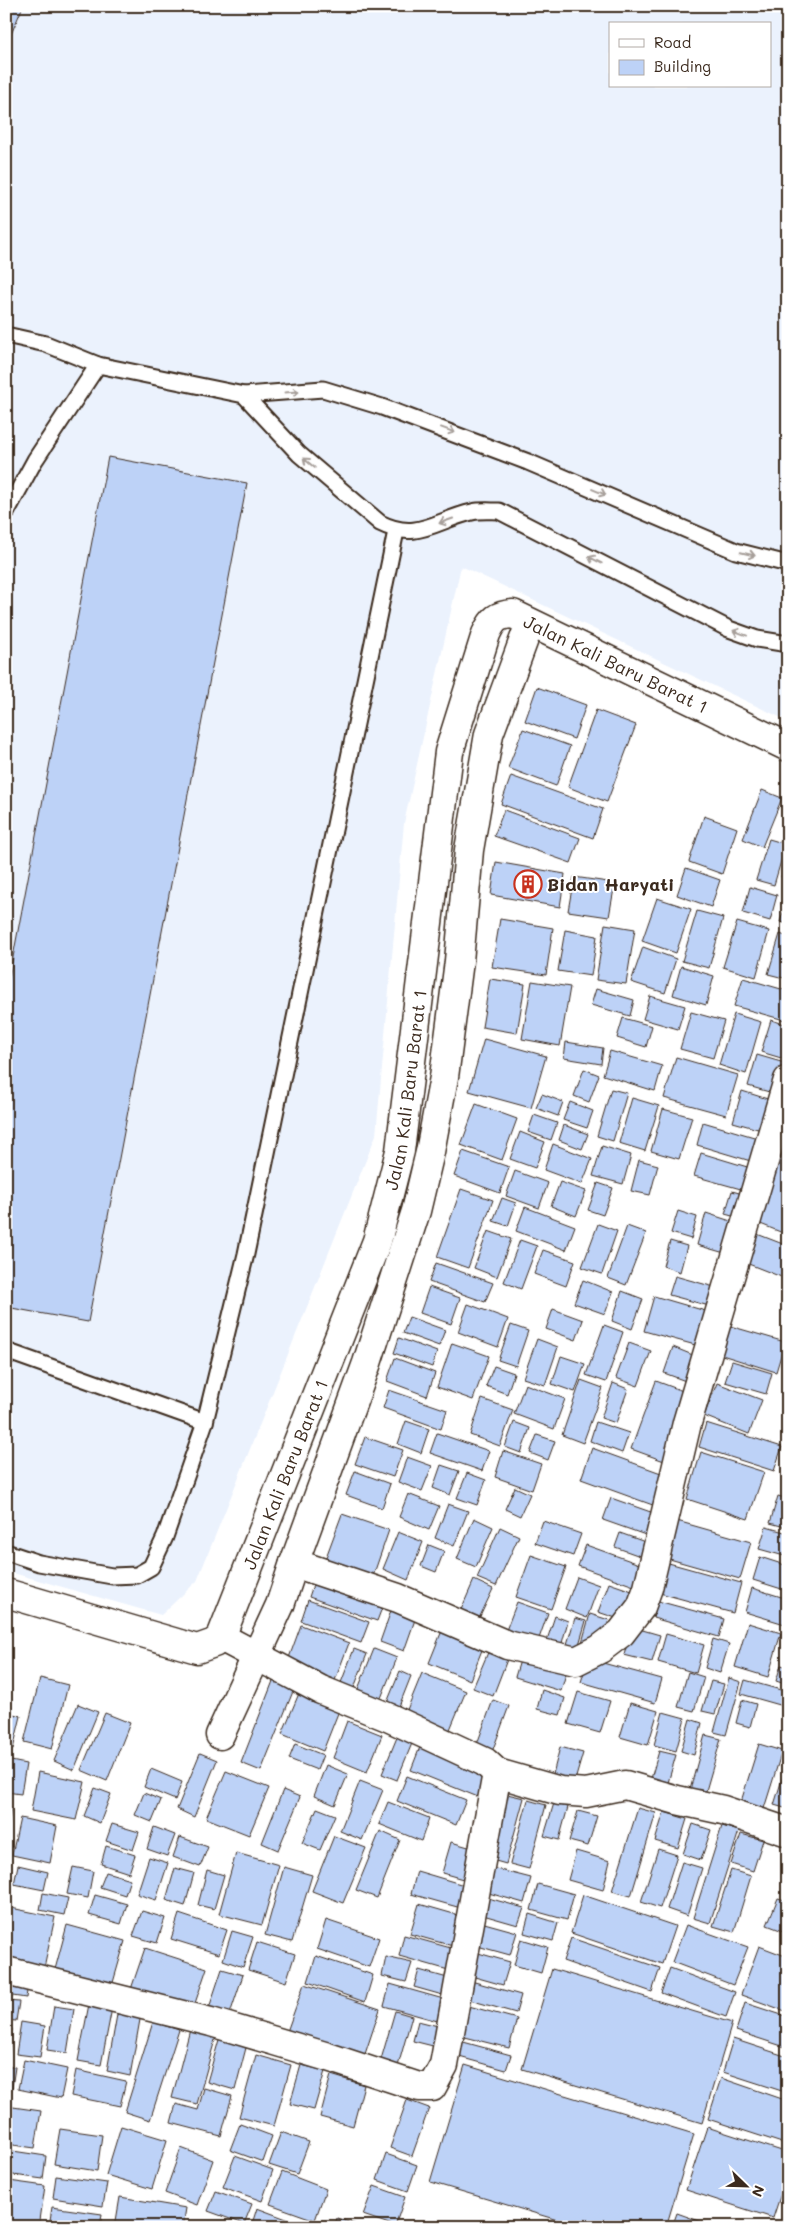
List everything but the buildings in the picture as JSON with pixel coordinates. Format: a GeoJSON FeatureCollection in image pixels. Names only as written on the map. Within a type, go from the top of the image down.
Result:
{"type":"FeatureCollection","features":[{"type":"Feature","properties":{"kind":"street","name":"Jalan Kali Baru Barat 1"},"geometry":{"type":"LineString","coordinates":[[221,1637],[377,1241],[400,1151],[449,752],[486,634],[493,620],[500,615],[513,614],[788,748]]}},
{"type":"Feature","properties":{"kind":"street"},"geometry":{"type":"LineString","coordinates":[[220,1735],[280,1605],[367,1363],[416,1211],[430,1152],[444,1077],[459,961],[469,850],[489,734],[530,623]]}},
{"type":"Feature","properties":{"kind":"street"},"geometry":{"type":"LineString","coordinates":[[294,1563],[398,1598],[507,1645],[543,1655],[576,1661],[600,1649],[621,1633],[641,1607],[648,1588],[686,1423],[788,1080]]}},
{"type":"Feature","properties":{"kind":"street"},"geometry":{"type":"LineString","coordinates":[[6,1593],[197,1649],[214,1643],[221,1637],[321,1690],[390,1718],[486,1762],[497,1774],[560,1790],[586,1793],[626,1785],[677,1800],[723,1810],[788,1832]]}},
{"type":"Feature","properties":{"kind":"street"},"geometry":{"type":"LineString","coordinates":[[6,1971],[203,2020],[328,2056],[419,2087],[432,2087],[444,2065],[497,1774]]}},
{"type":"Feature","properties":{"kind":"lane"},"geometry":{"type":"LineString","coordinates":[[6,335],[46,344],[98,365],[244,395],[324,389],[382,406],[528,462],[736,551],[788,564]]}},
{"type":"Feature","properties":{"kind":"lane"},"geometry":{"type":"LineString","coordinates":[[6,513],[35,460],[98,365]]}},
{"type":"Feature","properties":{"kind":"lane"},"geometry":{"type":"LineString","coordinates":[[244,395],[299,454],[380,524],[396,531],[414,531],[473,511],[499,511],[729,629],[757,639],[788,644]]}},
{"type":"Feature","properties":{"kind":"lane"},"geometry":{"type":"LineString","coordinates":[[6,1552],[39,1563],[112,1576],[137,1575],[151,1567],[165,1538],[205,1422],[246,1254],[396,531]]}},
{"type":"Feature","properties":{"kind":"lane"},"geometry":{"type":"LineString","coordinates":[[6,1351],[205,1422]]}},
{"type":"Feature","properties":{"kind":"shaded area"},"geometry":{"type":"Polygon","coordinates":[[[6,6],[788,6],[788,721],[461,566],[404,823],[376,1135],[197,1581],[161,1615],[6,1571],[6,6]]]}},
{"type":"Feature","properties":{"kind":"place","name":"Bidan Haryati"},"geometry":{"type":"Point","coordinates":[528,884]}}]}
